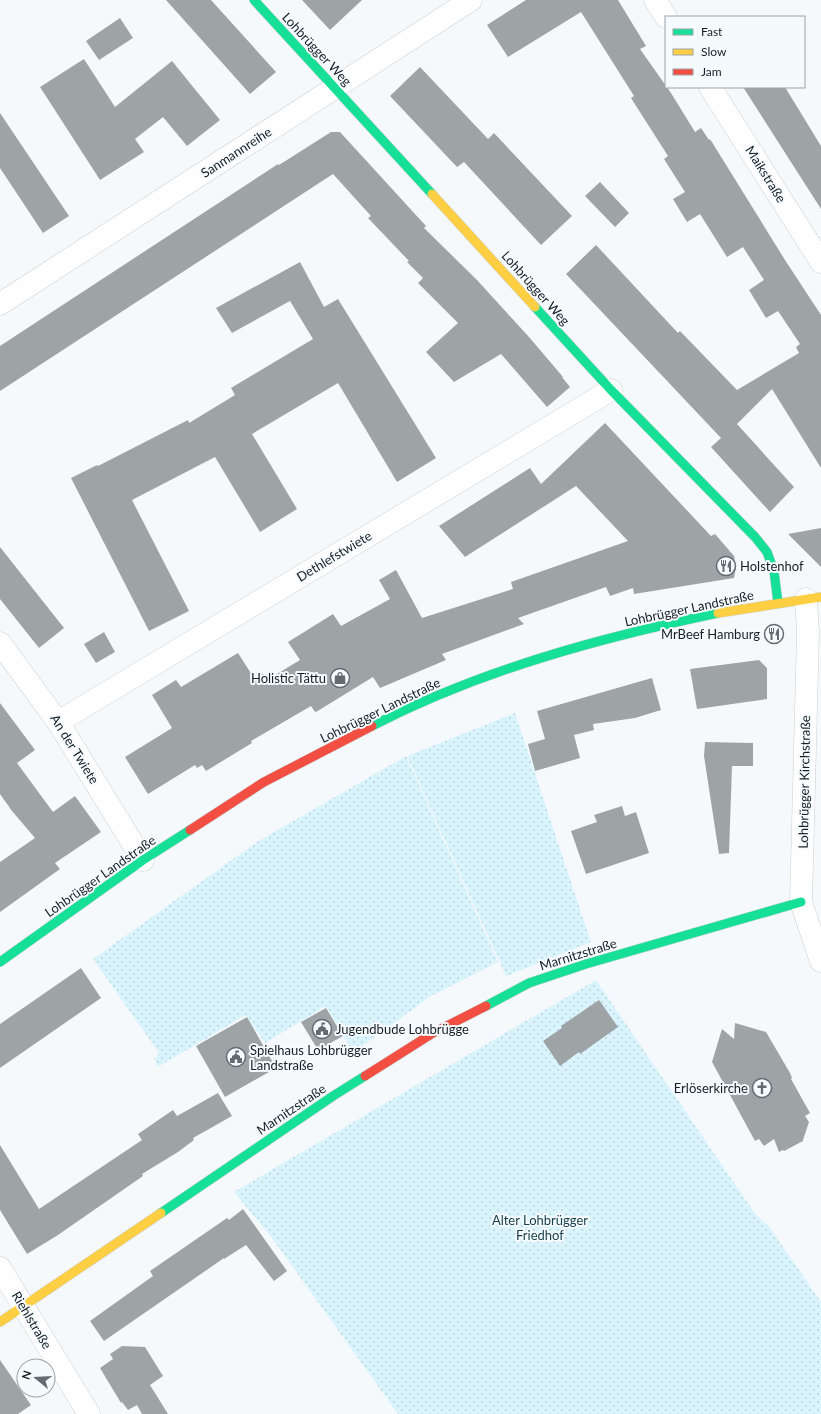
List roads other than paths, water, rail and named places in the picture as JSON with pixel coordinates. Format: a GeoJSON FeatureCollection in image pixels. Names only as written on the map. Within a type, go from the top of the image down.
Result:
{"type":"FeatureCollection","features":[{"type":"Feature","properties":{"kind":"street","name":"Lohbrügger Weg"},"geometry":{"type":"LineString","coordinates":[[254,0],[611,390],[755,537],[767,552],[774,571],[778,603]]}},
{"type":"Feature","properties":{"kind":"street","name":"Sanmannreihe"},"geometry":{"type":"LineString","coordinates":[[0,304],[471,0]]}},
{"type":"Feature","properties":{"kind":"street"},"geometry":{"type":"LineString","coordinates":[[655,0],[665,16]]}},
{"type":"Feature","properties":{"kind":"street","name":"Maikstraße"},"geometry":{"type":"LineString","coordinates":[[711,88],[821,262]]}},
{"type":"Feature","properties":{"kind":"street","name":"Dethlefstwiete"},"geometry":{"type":"LineString","coordinates":[[58,722],[611,390]]}},
{"type":"Feature","properties":{"kind":"street","name":"Lohbrügger Landstraße"},"geometry":{"type":"LineString","coordinates":[[0,962],[143,860],[264,782],[401,711],[450,690],[507,669],[579,646],[650,627],[778,603],[814,598]]}},
{"type":"Feature","properties":{"kind":"street","name":"Lohbrügger Kirchstraße"},"geometry":{"type":"LineString","coordinates":[[814,598],[808,632],[801,902],[821,961]]}},
{"type":"Feature","properties":{"kind":"street","name":"An der Twiete"},"geometry":{"type":"LineString","coordinates":[[0,643],[58,722],[143,860]]}},
{"type":"Feature","properties":{"kind":"street","name":"Marnitzstraße"},"geometry":{"type":"LineString","coordinates":[[0,1322],[333,1096],[440,1029],[529,983],[586,964],[801,902]]}},
{"type":"Feature","properties":{"kind":"street","name":"Riehlstraße"},"geometry":{"type":"LineString","coordinates":[[0,1268],[89,1414]]}},
{"type":"Feature","properties":{"kind":"place","name":"Holstenhof"},"geometry":{"type":"Point","coordinates":[726,566]}},
{"type":"Feature","properties":{"kind":"place","name":"MrBeef Hamburg"},"geometry":{"type":"Point","coordinates":[774,634]}},
{"type":"Feature","properties":{"kind":"place","name":"Holistic Tättu"},"geometry":{"type":"Point","coordinates":[340,678]}},
{"type":"Feature","properties":{"kind":"place","name":"Jugendbude Lohbrügge"},"geometry":{"type":"Point","coordinates":[322,1029]}},
{"type":"Feature","properties":{"kind":"place","name":"Spielhaus Lohbrügger Landstraße"},"geometry":{"type":"Point","coordinates":[236,1057]}},
{"type":"Feature","properties":{"kind":"place","name":"Erlöserkirche"},"geometry":{"type":"Point","coordinates":[762,1088]}},
{"type":"Feature","properties":{"kind":"park label","name":"Alter Lohbrügger Friedhof"},"geometry":{"type":"Point","coordinates":[540,1228]}}]}
